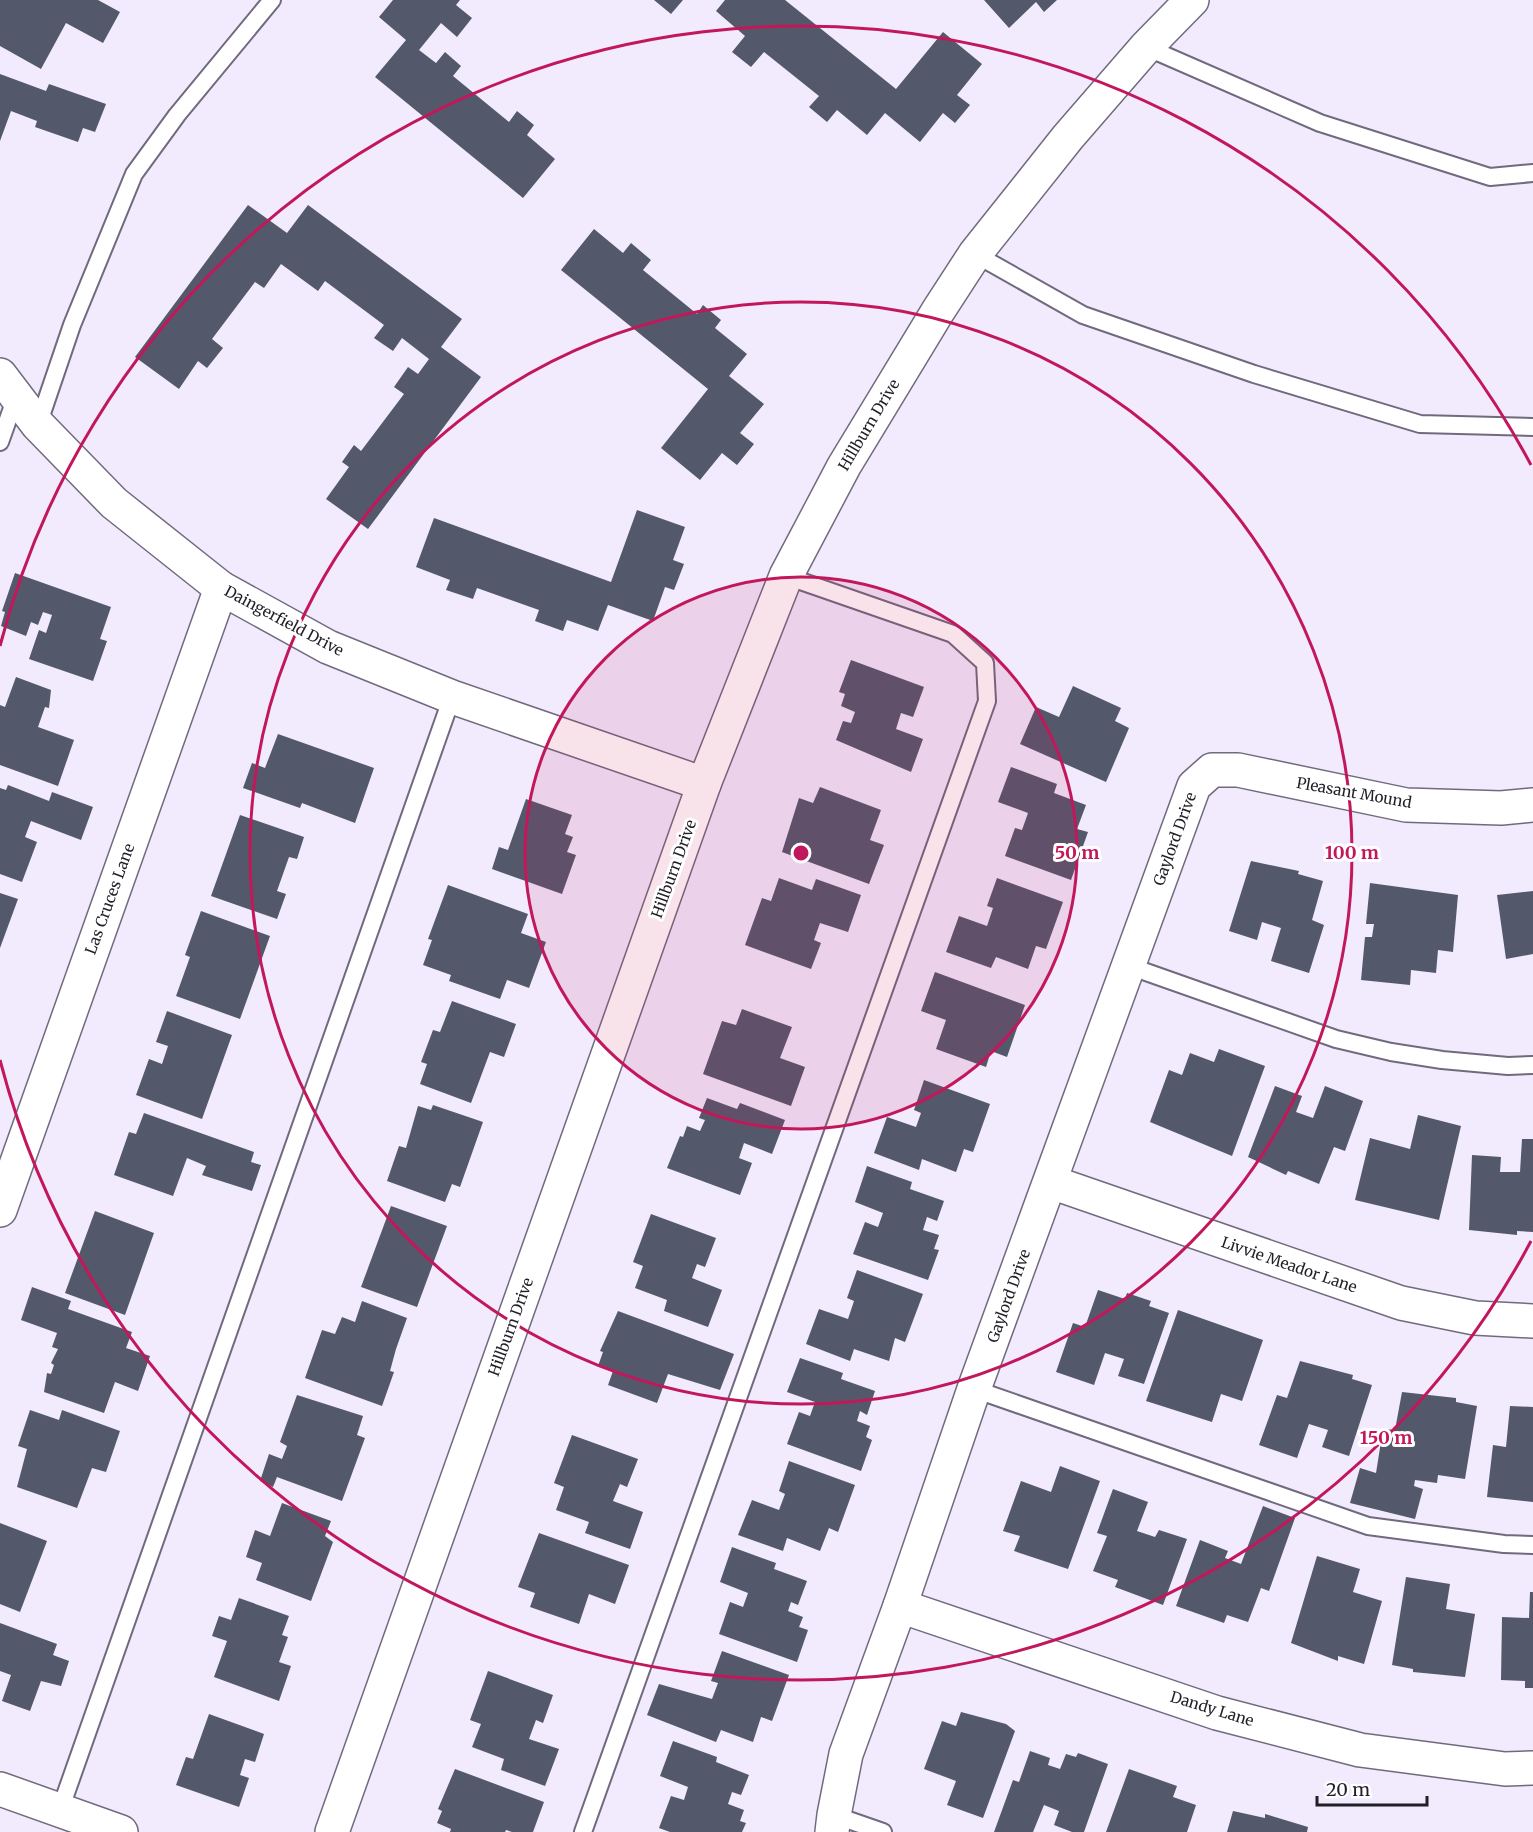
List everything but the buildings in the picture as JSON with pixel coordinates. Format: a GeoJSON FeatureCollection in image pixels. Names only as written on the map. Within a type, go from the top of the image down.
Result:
{"type":"FeatureCollection","features":[{"type":"Feature","properties":{"kind":"street","name":"Hillburn Drive"},"geometry":{"type":"LineString","coordinates":[[332,1832],[704,784],[786,576],[844,466],[975,254],[1068,137],[1146,48],[1192,0]]}},
{"type":"Feature","properties":{"kind":"street","name":"Daingerfield Drive"},"geometry":{"type":"LineString","coordinates":[[8,386],[38,425],[114,503],[221,588],[328,647],[452,697],[704,784]]}},
{"type":"Feature","properties":{"kind":"street","name":"Las Cruces Lane"},"geometry":{"type":"LineString","coordinates":[[0,1210],[221,588]]}},
{"type":"Feature","properties":{"kind":"street","name":"Pleasant Mound"},"geometry":{"type":"LineString","coordinates":[[1212,770],[1238,770],[1406,805],[1501,808],[1533,805]]}},
{"type":"Feature","properties":{"kind":"street","name":"Gaylord Drive"},"geometry":{"type":"LineString","coordinates":[[833,1823],[846,1754],[900,1606],[974,1389],[1194,786],[1212,770]]}},
{"type":"Feature","properties":{"kind":"street","name":"Livvie Meador Lane"},"geometry":{"type":"LineString","coordinates":[[1051,1182],[1401,1303],[1475,1318],[1533,1321]]}},
{"type":"Feature","properties":{"kind":"street","name":"Dandy Lane"},"geometry":{"type":"LineString","coordinates":[[900,1606],[1217,1713],[1360,1750],[1505,1769],[1533,1768]]}},
{"type":"Feature","properties":{"kind":"street"},"geometry":{"type":"LineString","coordinates":[[0,1789],[60,1810],[88,1827],[121,1832]]}},
{"type":"Feature","properties":{"kind":"lane"},"geometry":{"type":"LineString","coordinates":[[38,425],[72,325],[134,174],[177,115],[272,0]]}},
{"type":"Feature","properties":{"kind":"lane"},"geometry":{"type":"LineString","coordinates":[[1146,48],[1320,123],[1491,177],[1533,173]]}},
{"type":"Feature","properties":{"kind":"lane"},"geometry":{"type":"LineString","coordinates":[[975,254],[1083,315],[1254,374],[1420,424],[1533,427]]}},
{"type":"Feature","properties":{"kind":"lane"},"geometry":{"type":"LineString","coordinates":[[0,442],[8,386]]}},
{"type":"Feature","properties":{"kind":"lane"},"geometry":{"type":"LineString","coordinates":[[583,1832],[987,701],[985,663],[953,634],[786,576]]}},
{"type":"Feature","properties":{"kind":"lane"},"geometry":{"type":"LineString","coordinates":[[60,1810],[452,697]]}},
{"type":"Feature","properties":{"kind":"lane"},"geometry":{"type":"LineString","coordinates":[[1129,966],[1336,1039],[1391,1052],[1442,1060],[1508,1066],[1533,1065]]}},
{"type":"Feature","properties":{"kind":"lane"},"geometry":{"type":"LineString","coordinates":[[974,1389],[1368,1526],[1504,1544],[1533,1545]]}},
{"type":"Feature","properties":{"kind":"lane"},"geometry":{"type":"LineString","coordinates":[[833,1823],[883,1832]]}}]}
